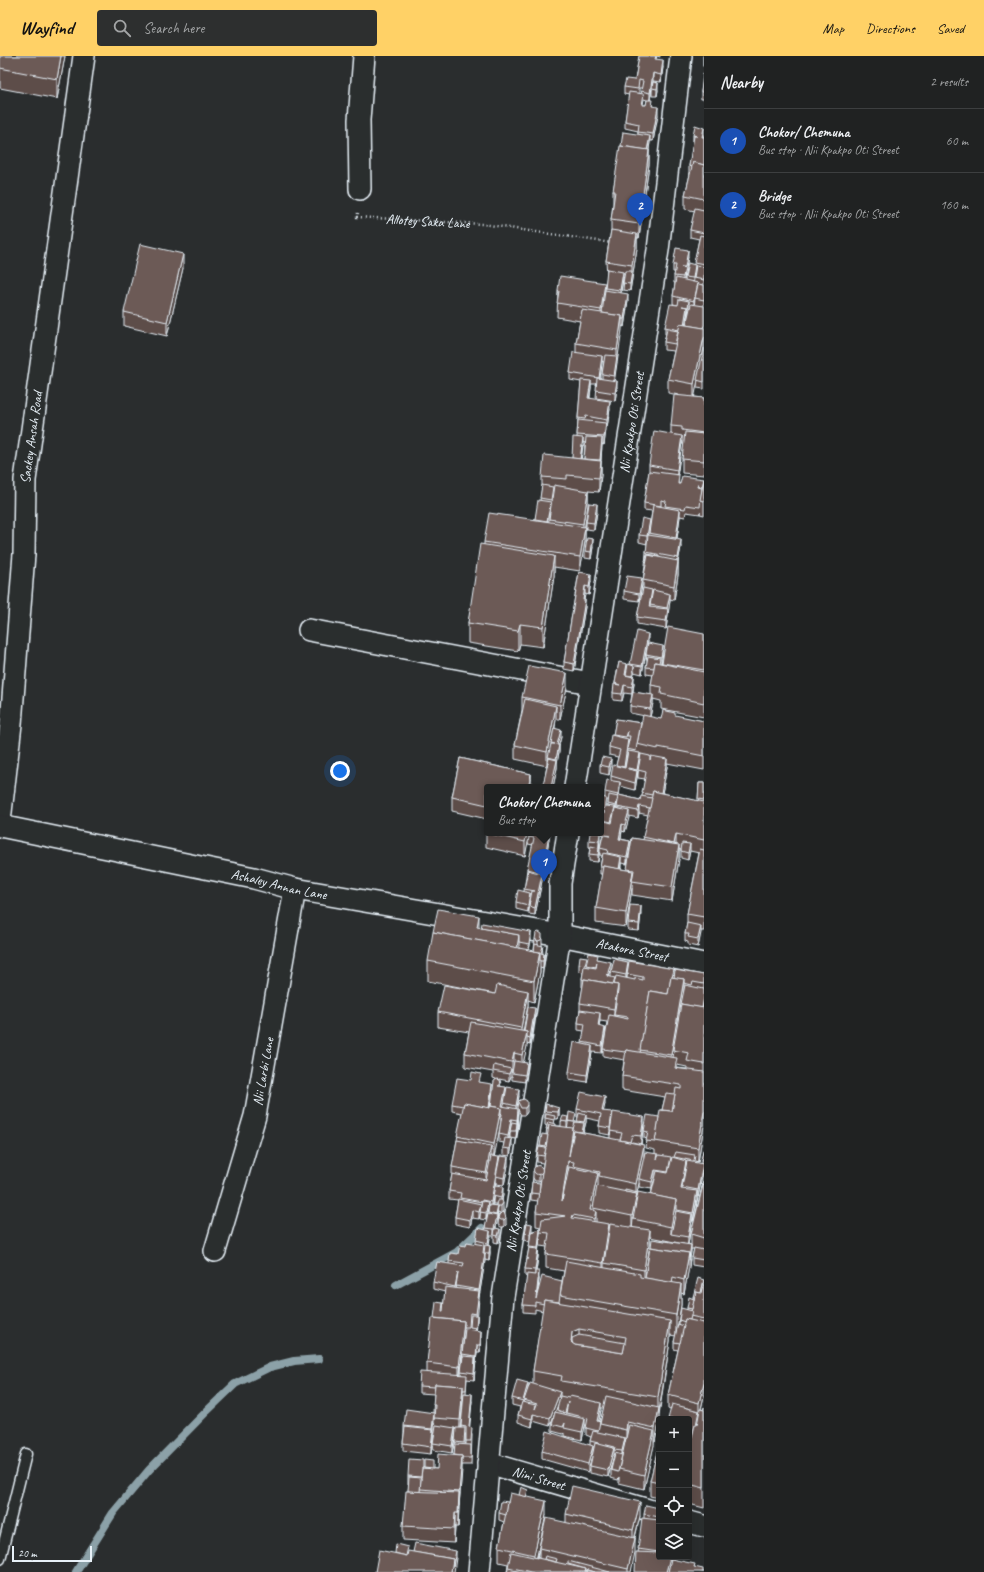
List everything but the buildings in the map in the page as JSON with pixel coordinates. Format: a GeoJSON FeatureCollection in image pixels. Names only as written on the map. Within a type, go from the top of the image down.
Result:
{"type":"FeatureCollection","features":[{"type":"Feature","properties":{"kind":"street","name":"Sackey Ansah Road"},"geometry":{"type":"LineString","coordinates":[[0,822],[12,716],[24,554],[25,480],[84,56]]}},
{"type":"Feature","properties":{"kind":"street"},"geometry":{"type":"LineString","coordinates":[[360,189],[359,120],[364,56]]}},
{"type":"Feature","properties":{"kind":"street","name":"Nii Kpakpo Oti Street"},"geometry":{"type":"LineString","coordinates":[[575,784],[658,250],[681,56]]}},
{"type":"Feature","properties":{"kind":"street"},"geometry":{"type":"LineString","coordinates":[[309,630],[590,683]]}},
{"type":"Feature","properties":{"kind":"street","name":"Ashaley Annan Lane"},"geometry":{"type":"LineString","coordinates":[[0,826],[246,877],[295,889],[560,935]]}},
{"type":"Feature","properties":{"kind":"street","name":"Nii Kpakpo Oti Street"},"geometry":{"type":"LineString","coordinates":[[479,1572],[503,1298],[560,935],[560,883],[568,836]]}},
{"type":"Feature","properties":{"kind":"street","name":"Nii Larbi Lane"},"geometry":{"type":"LineString","coordinates":[[215,1251],[255,1116],[295,889]]}},
{"type":"Feature","properties":{"kind":"street","name":"Atakora Street"},"geometry":{"type":"LineString","coordinates":[[560,935],[704,964]]}},
{"type":"Feature","properties":{"kind":"street","name":"Nini Street"},"geometry":{"type":"LineString","coordinates":[[488,1463],[656,1512]]}},
{"type":"Feature","properties":{"kind":"street"},"geometry":{"type":"LineString","coordinates":[[692,1523],[704,1526]]}},
{"type":"Feature","properties":{"kind":"lane"},"geometry":{"type":"LineString","coordinates":[[0,1559],[26,1454]]}},
{"type":"Feature","properties":{"kind":"path","name":"Allotey Saka Lane"},"geometry":{"type":"LineString","coordinates":[[360,189],[357,217],[482,224],[612,243]]}},
{"type":"Feature","properties":{"kind":"waterway"},"geometry":{"type":"LineString","coordinates":[[396,1285],[457,1252],[482,1228]]}},
{"type":"Feature","properties":{"kind":"waterway"},"geometry":{"type":"LineString","coordinates":[[76,1572],[113,1513],[149,1470],[235,1384],[270,1367],[294,1361],[319,1359]]}},
{"type":"Feature","properties":{"kind":"place","name":"Bridge"},"geometry":{"type":"Point","coordinates":[640,226]}},
{"type":"Feature","properties":{"kind":"place","name":"Chokor/ Chemuna"},"geometry":{"type":"Point","coordinates":[544,882]}}]}
